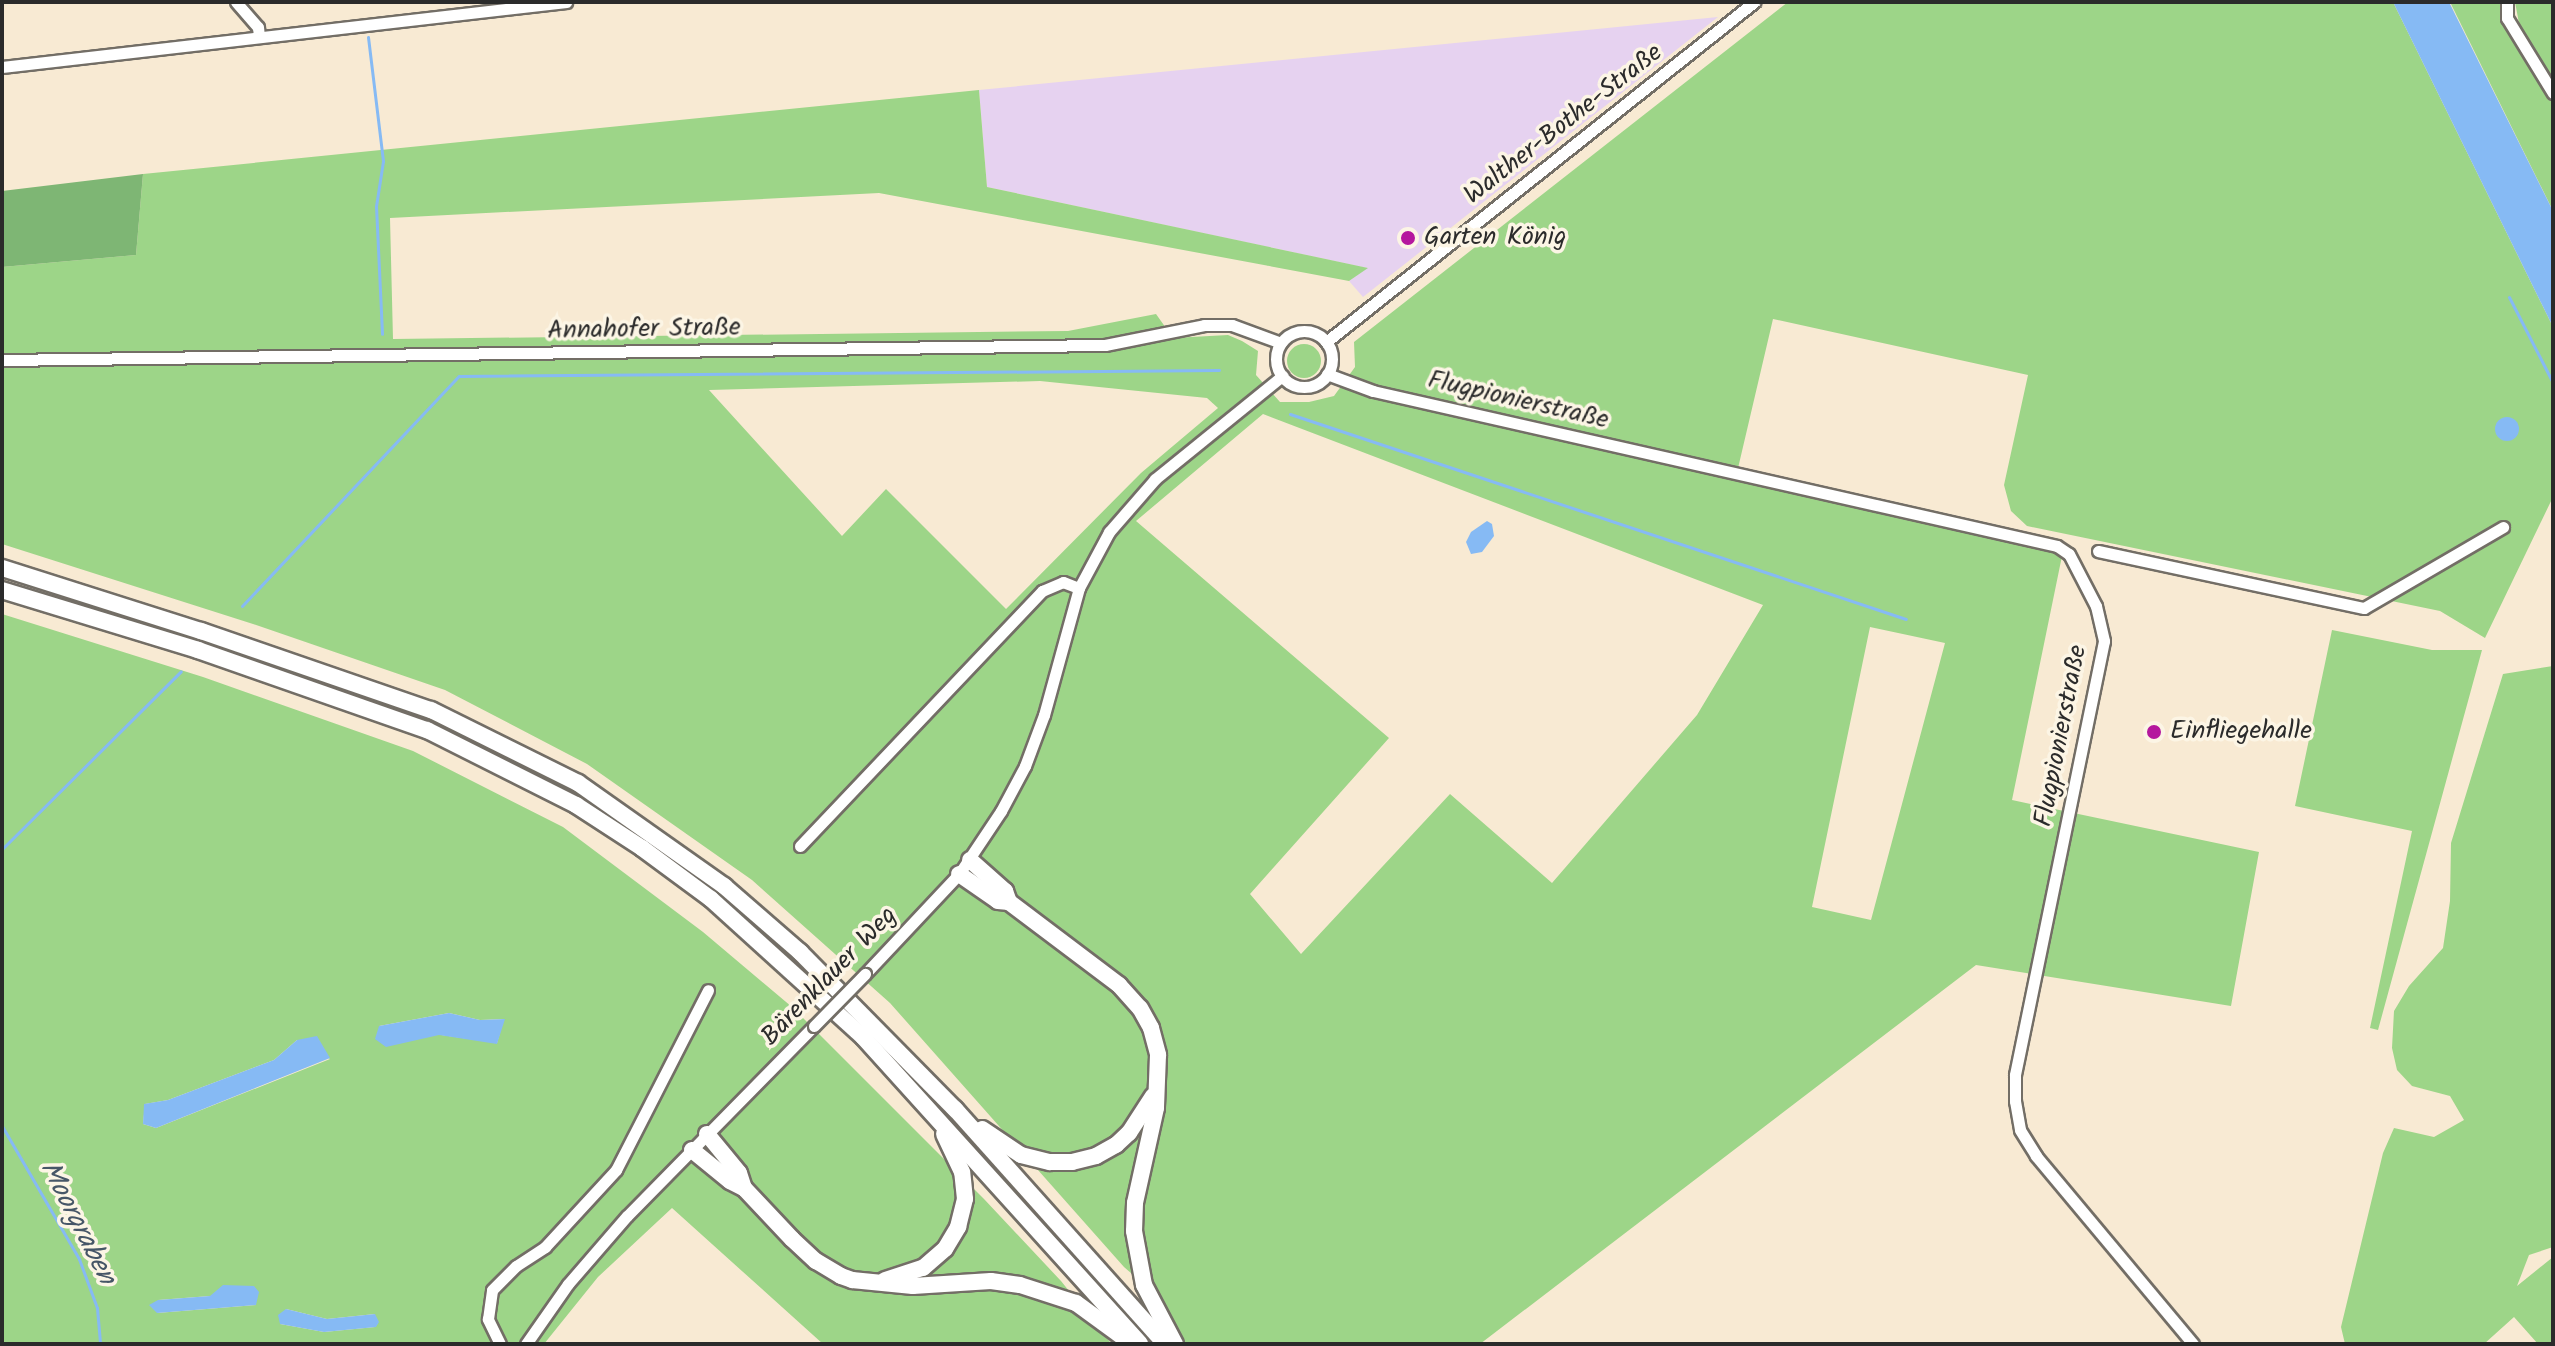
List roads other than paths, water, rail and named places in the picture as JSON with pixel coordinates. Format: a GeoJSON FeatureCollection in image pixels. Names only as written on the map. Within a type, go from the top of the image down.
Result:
{"type":"FeatureCollection","features":[{"type":"Feature","properties":{"kind":"highway"},"geometry":{"type":"LineString","coordinates":[[2,568],[201,631],[431,710],[578,783],[724,886],[789,942],[876,1025],[1165,1344]]}},
{"type":"Feature","properties":{"kind":"highway"},"geometry":{"type":"LineString","coordinates":[[2,590],[198,650],[427,730],[576,805],[642,848],[722,908],[863,1037],[1140,1344]]}},
{"type":"Feature","properties":{"kind":"highway"},"geometry":{"type":"LineString","coordinates":[[970,860],[1005,891],[1009,902]]}},
{"type":"Feature","properties":{"kind":"highway"},"geometry":{"type":"LineString","coordinates":[[959,874],[998,901],[1009,902],[1119,985],[1140,1008],[1151,1028],[1158,1055],[1156,1108],[1135,1203],[1134,1231],[1144,1285],[1175,1344]]}},
{"type":"Feature","properties":{"kind":"highway"},"geometry":{"type":"LineString","coordinates":[[955,1109],[1021,1155],[1050,1162],[1072,1162],[1096,1156],[1116,1145],[1146,1110],[1157,1087]]}},
{"type":"Feature","properties":{"kind":"highway"},"geometry":{"type":"LineString","coordinates":[[869,1282],[894,1278],[923,1268],[945,1249],[958,1227],[965,1199],[962,1172],[927,1105]]}},
{"type":"Feature","properties":{"kind":"highway"},"geometry":{"type":"LineString","coordinates":[[707,1134],[739,1173],[744,1188]]}},
{"type":"Feature","properties":{"kind":"highway"},"geometry":{"type":"LineString","coordinates":[[692,1150],[744,1188],[816,1261],[852,1280],[913,1286],[991,1281],[1020,1285],[1076,1303],[1132,1344]]}},
{"type":"Feature","properties":{"kind":"street"},"geometry":{"type":"LineString","coordinates":[[236,2],[258,27],[259,37]]}},
{"type":"Feature","properties":{"kind":"street"},"geometry":{"type":"LineString","coordinates":[[2,67],[566,2]]}},
{"type":"Feature","properties":{"kind":"street","name":"Walther-Bothe-Straße"},"geometry":{"type":"LineString","coordinates":[[1326,342],[1754,2]]}},
{"type":"Feature","properties":{"kind":"street"},"geometry":{"type":"LineString","coordinates":[[2507,2],[2507,18],[2553,93]]}},
{"type":"Feature","properties":{"kind":"street","name":"Annahofer Straße"},"geometry":{"type":"LineString","coordinates":[[2,360],[1105,345],[1204,325],[1232,325],[1281,343]]}},
{"type":"Feature","properties":{"kind":"street"},"geometry":{"type":"LineString","coordinates":[[1302,331],[1315,333],[1326,342],[1332,359],[1327,374],[1317,383],[1306,387],[1293,385],[1282,376],[1276,361],[1281,343],[1302,331]]}},
{"type":"Feature","properties":{"kind":"street","name":"Flugpionierstraße"},"geometry":{"type":"LineString","coordinates":[[1327,374],[1373,391],[2057,546],[2069,554],[2096,606],[2104,641],[2015,1075],[2015,1101],[2020,1130],[2036,1156],[2193,1344]]}},
{"type":"Feature","properties":{"kind":"street","name":"Bärenklauer Weg"},"geometry":{"type":"LineString","coordinates":[[526,1344],[568,1284],[627,1216],[865,974],[970,860],[1025,766],[1044,715],[1079,588],[1109,532],[1155,479],[1282,376]]}},
{"type":"Feature","properties":{"kind":"street"},"geometry":{"type":"LineString","coordinates":[[2098,551],[2364,608],[2503,527]]}},
{"type":"Feature","properties":{"kind":"street"},"geometry":{"type":"LineString","coordinates":[[800,846],[1042,591],[1063,582],[1079,588]]}},
{"type":"Feature","properties":{"kind":"street"},"geometry":{"type":"LineString","coordinates":[[500,1344],[488,1319],[492,1290],[516,1266],[545,1247],[616,1170],[708,990]]}},
{"type":"Feature","properties":{"kind":"water"},"geometry":{"type":"Polygon","coordinates":[[[2393,2],[2449,2],[2553,211],[2553,327],[2393,2]]]}},
{"type":"Feature","properties":{"kind":"water"},"geometry":{"type":"Polygon","coordinates":[[[2507,417],[2516,420],[2519,429],[2516,438],[2507,441],[2498,438],[2495,429],[2498,420],[2507,417]]]}},
{"type":"Feature","properties":{"kind":"water"},"geometry":{"type":"Polygon","coordinates":[[[1487,521],[1492,524],[1494,536],[1482,552],[1471,554],[1466,542],[1471,532],[1487,521]]]}},
{"type":"Feature","properties":{"kind":"water"},"geometry":{"type":"Polygon","coordinates":[[[449,1013],[480,1020],[505,1019],[497,1044],[439,1035],[386,1047],[375,1039],[379,1026],[449,1013]]]}},
{"type":"Feature","properties":{"kind":"water"},"geometry":{"type":"Polygon","coordinates":[[[317,1036],[330,1058],[156,1128],[143,1124],[144,1104],[168,1100],[274,1060],[297,1040],[317,1036]]]}},
{"type":"Feature","properties":{"kind":"water"},"geometry":{"type":"Polygon","coordinates":[[[223,1285],[254,1286],[259,1292],[256,1305],[157,1313],[149,1305],[158,1300],[210,1296],[223,1285]]]}},
{"type":"Feature","properties":{"kind":"water"},"geometry":{"type":"Polygon","coordinates":[[[286,1309],[327,1319],[375,1314],[379,1322],[376,1327],[324,1332],[280,1324],[278,1315],[286,1309]]]}},
{"type":"Feature","properties":{"kind":"waterway"},"geometry":{"type":"LineString","coordinates":[[368,37],[383,161],[376,206],[382,334]]}},
{"type":"Feature","properties":{"kind":"waterway"},"geometry":{"type":"LineString","coordinates":[[2509,297],[2553,383]]}},
{"type":"Feature","properties":{"kind":"waterway"},"geometry":{"type":"LineString","coordinates":[[242,606],[459,376],[1219,370]]}},
{"type":"Feature","properties":{"kind":"waterway"},"geometry":{"type":"LineString","coordinates":[[1290,414],[1906,619]]}},
{"type":"Feature","properties":{"kind":"waterway"},"geometry":{"type":"LineString","coordinates":[[2,849],[181,671]]}},
{"type":"Feature","properties":{"kind":"waterway","name":"Moorgraben"},"geometry":{"type":"LineString","coordinates":[[2,1126],[79,1259],[97,1308],[100,1344]]}},
{"type":"Feature","properties":{"kind":"place","name":"Garten König"},"geometry":{"type":"Point","coordinates":[1408,238]}},
{"type":"Feature","properties":{"kind":"place","name":"Einfliegehalle"},"geometry":{"type":"Point","coordinates":[2154,732]}}]}
